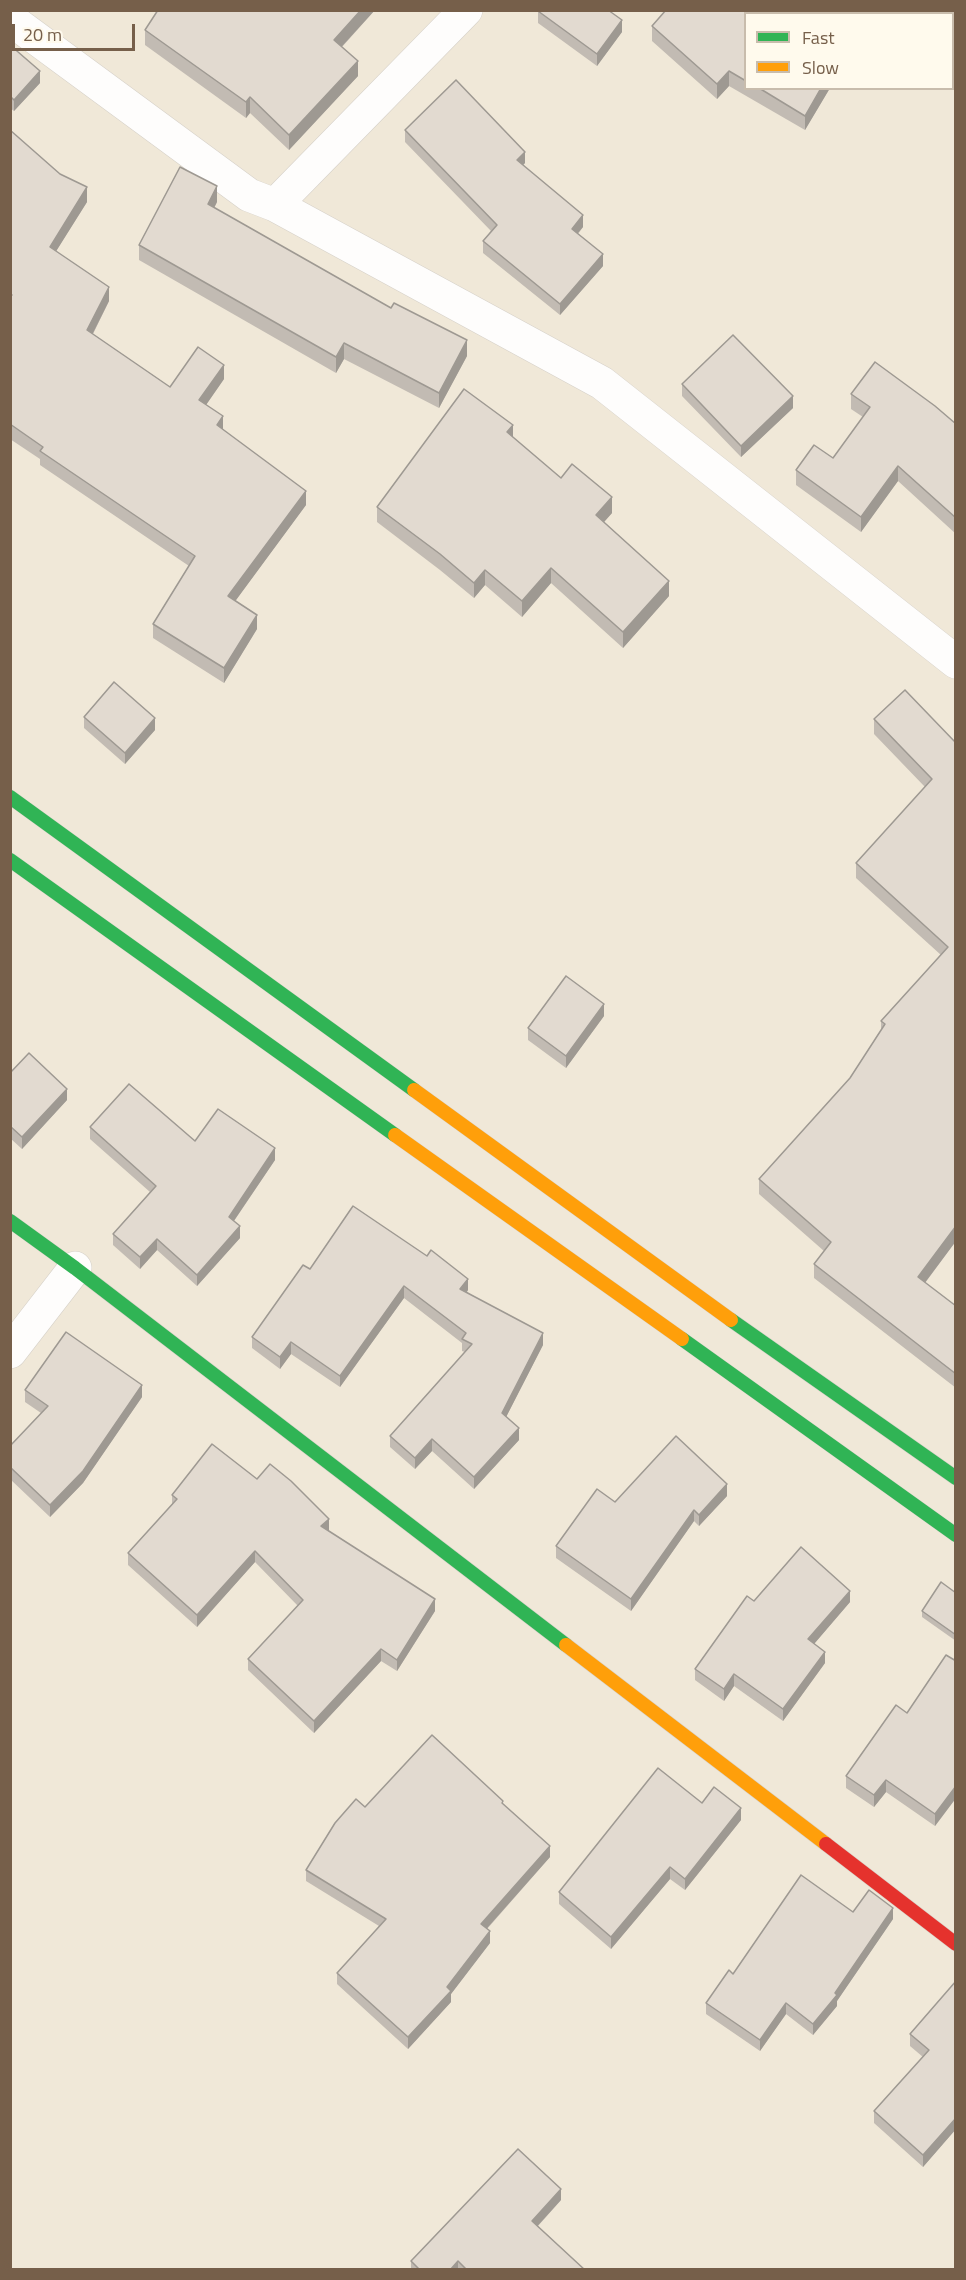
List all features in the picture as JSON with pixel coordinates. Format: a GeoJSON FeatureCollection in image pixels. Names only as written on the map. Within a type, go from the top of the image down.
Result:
{"type":"FeatureCollection","features":[{"type":"Feature","properties":{"kind":"street"},"geometry":{"type":"LineString","coordinates":[[275,205],[466,10]]}},
{"type":"Feature","properties":{"kind":"street"},"geometry":{"type":"LineString","coordinates":[[10,19],[249,195],[275,205],[602,383],[956,662]]}},
{"type":"Feature","properties":{"kind":"street"},"geometry":{"type":"LineString","coordinates":[[10,797],[688,1289],[956,1478]]}},
{"type":"Feature","properties":{"kind":"street"},"geometry":{"type":"LineString","coordinates":[[10,860],[956,1535]]}},
{"type":"Feature","properties":{"kind":"street"},"geometry":{"type":"LineString","coordinates":[[10,1221],[75,1268],[956,1944]]}},
{"type":"Feature","properties":{"kind":"street"},"geometry":{"type":"LineString","coordinates":[[10,1352],[75,1268]]}},
{"type":"Feature","properties":{"kind":"shaded area"},"geometry":{"type":"Polygon","coordinates":[[[11,11],[955,11],[955,2269],[11,2269],[11,11]]]}},
{"type":"Feature","properties":{"kind":"building"},"geometry":{"type":"Polygon","coordinates":[[[158,10],[361,10],[334,40],[358,61],[289,135],[250,97],[246,102],[145,30],[158,10]]]}},
{"type":"Feature","properties":{"kind":"building"},"geometry":{"type":"Polygon","coordinates":[[[539,10],[608,10],[622,20],[597,54],[539,10]]]}},
{"type":"Feature","properties":{"kind":"building"},"geometry":{"type":"Polygon","coordinates":[[[666,10],[766,10],[768,12],[744,12],[744,80],[729,71],[717,84],[652,26],[666,10]]]}},
{"type":"Feature","properties":{"kind":"building"},"geometry":{"type":"Polygon","coordinates":[[[10,45],[40,71],[14,100],[10,96],[10,45]]]}},
{"type":"Feature","properties":{"kind":"building"},"geometry":{"type":"Polygon","coordinates":[[[456,80],[525,152],[517,160],[583,215],[572,229],[603,254],[560,304],[483,241],[497,225],[405,130],[456,80]]]}},
{"type":"Feature","properties":{"kind":"building"},"geometry":{"type":"Polygon","coordinates":[[[762,90],[820,90],[805,116],[762,90]]]}},
{"type":"Feature","properties":{"kind":"building"},"geometry":{"type":"Polygon","coordinates":[[[10,130],[60,174],[87,187],[50,247],[109,287],[87,330],[170,387],[198,347],[224,365],[199,400],[223,416],[217,425],[306,491],[228,596],[257,615],[224,668],[153,624],[195,556],[40,451],[43,447],[10,424],[10,297],[12,295],[10,294],[10,130]]]}},
{"type":"Feature","properties":{"kind":"building"},"geometry":{"type":"Polygon","coordinates":[[[180,167],[217,186],[208,204],[391,308],[394,303],[467,340],[439,393],[344,343],[336,357],[139,245],[180,167]]]}},
{"type":"Feature","properties":{"kind":"building"},"geometry":{"type":"Polygon","coordinates":[[[733,335],[793,396],[741,446],[682,384],[733,335]]]}},
{"type":"Feature","properties":{"kind":"building"},"geometry":{"type":"Polygon","coordinates":[[[875,362],[956,424],[956,518],[898,466],[861,517],[796,470],[814,445],[833,458],[870,407],[851,394],[875,362]]]}},
{"type":"Feature","properties":{"kind":"building"},"geometry":{"type":"Polygon","coordinates":[[[464,389],[513,425],[507,432],[561,478],[572,464],[612,497],[596,515],[669,581],[623,632],[551,568],[522,601],[485,570],[474,583],[440,554],[377,507],[464,389]]]}},
{"type":"Feature","properties":{"kind":"building"},"geometry":{"type":"Polygon","coordinates":[[[114,682],[155,718],[125,753],[84,717],[114,682]]]}},
{"type":"Feature","properties":{"kind":"building"},"geometry":{"type":"Polygon","coordinates":[[[905,690],[956,743],[956,1226],[918,1277],[956,1306],[956,1374],[814,1264],[831,1242],[759,1179],[850,1078],[885,1024],[881,1021],[948,947],[856,863],[932,779],[874,719],[905,690]]]}},
{"type":"Feature","properties":{"kind":"building"},"geometry":{"type":"Polygon","coordinates":[[[566,976],[604,1004],[566,1056],[528,1028],[566,976]]]}},
{"type":"Feature","properties":{"kind":"building"},"geometry":{"type":"Polygon","coordinates":[[[29,1053],[67,1089],[22,1137],[10,1126],[10,1073],[29,1053]]]}},
{"type":"Feature","properties":{"kind":"building"},"geometry":{"type":"Polygon","coordinates":[[[129,1084],[195,1141],[218,1109],[275,1148],[229,1217],[240,1226],[197,1275],[157,1239],[140,1257],[113,1234],[156,1186],[90,1127],[129,1084]]]}},
{"type":"Feature","properties":{"kind":"building"},"geometry":{"type":"Polygon","coordinates":[[[353,1206],[427,1256],[431,1250],[468,1279],[460,1289],[543,1333],[502,1413],[519,1428],[474,1477],[432,1439],[415,1458],[390,1436],[472,1344],[462,1339],[466,1333],[404,1286],[340,1376],[291,1342],[280,1357],[252,1337],[303,1265],[310,1269],[353,1206]]]}},
{"type":"Feature","properties":{"kind":"building"},"geometry":{"type":"Polygon","coordinates":[[[66,1332],[142,1385],[83,1471],[50,1505],[10,1467],[10,1446],[48,1406],[25,1390],[66,1332]]]}},
{"type":"Feature","properties":{"kind":"building"},"geometry":{"type":"Polygon","coordinates":[[[676,1436],[727,1484],[699,1515],[694,1510],[631,1599],[556,1546],[597,1489],[615,1502],[676,1436]]]}},
{"type":"Feature","properties":{"kind":"building"},"geometry":{"type":"Polygon","coordinates":[[[212,1444],[257,1479],[270,1464],[291,1481],[329,1519],[321,1526],[435,1599],[397,1660],[381,1649],[314,1721],[248,1659],[303,1600],[255,1551],[197,1615],[128,1553],[177,1499],[172,1495],[212,1444]]]}},
{"type":"Feature","properties":{"kind":"building"},"geometry":{"type":"Polygon","coordinates":[[[801,1547],[850,1591],[808,1639],[825,1652],[783,1709],[734,1674],[724,1689],[695,1669],[747,1596],[754,1601],[801,1547]]]}},
{"type":"Feature","properties":{"kind":"building"},"geometry":{"type":"Polygon","coordinates":[[[941,1582],[956,1593],[956,1635],[922,1611],[941,1582]]]}},
{"type":"Feature","properties":{"kind":"building"},"geometry":{"type":"Polygon","coordinates":[[[946,1655],[956,1661],[956,1786],[935,1814],[886,1780],[874,1795],[846,1776],[896,1705],[907,1713],[946,1655]]]}},
{"type":"Feature","properties":{"kind":"building"},"geometry":{"type":"Polygon","coordinates":[[[432,1735],[550,1846],[481,1924],[490,1931],[447,1987],[451,1991],[408,2037],[337,1973],[386,1919],[306,1870],[335,1823],[356,1799],[365,1807],[432,1735]]]}},
{"type":"Feature","properties":{"kind":"building"},"geometry":{"type":"Polygon","coordinates":[[[658,1768],[702,1803],[714,1787],[741,1808],[685,1879],[670,1867],[611,1937],[559,1892],[658,1768]]]}},
{"type":"Feature","properties":{"kind":"building"},"geometry":{"type":"Polygon","coordinates":[[[801,1875],[853,1912],[869,1890],[893,1908],[835,1993],[837,1995],[813,2024],[786,2003],[760,2040],[706,2003],[729,1970],[733,1974],[801,1875]]]}},
{"type":"Feature","properties":{"kind":"building"},"geometry":{"type":"Polygon","coordinates":[[[956,1981],[956,2118],[923,2155],[874,2111],[929,2050],[910,2034],[956,1981]]]}},
{"type":"Feature","properties":{"kind":"building"},"geometry":{"type":"Polygon","coordinates":[[[518,2149],[561,2189],[532,2221],[585,2270],[467,2270],[458,2261],[450,2270],[420,2270],[411,2261],[518,2149]]]}},
{"type":"Feature","properties":{"kind":"traffic: fast"},"geometry":{"type":"LineString","coordinates":[[10,797],[414,1090]]}},
{"type":"Feature","properties":{"kind":"traffic: fast"},"geometry":{"type":"LineString","coordinates":[[10,860],[395,1135]]}},
{"type":"Feature","properties":{"kind":"traffic: fast"},"geometry":{"type":"LineString","coordinates":[[10,1221],[75,1268],[566,1645]]}},
{"type":"Feature","properties":{"kind":"traffic: fast"},"geometry":{"type":"LineString","coordinates":[[731,1320],[956,1478]]}},
{"type":"Feature","properties":{"kind":"traffic: fast"},"geometry":{"type":"LineString","coordinates":[[682,1339],[956,1535]]}},
{"type":"Feature","properties":{"kind":"traffic: slow"},"geometry":{"type":"LineString","coordinates":[[414,1090],[731,1320]]}},
{"type":"Feature","properties":{"kind":"traffic: slow"},"geometry":{"type":"LineString","coordinates":[[395,1135],[682,1339]]}},
{"type":"Feature","properties":{"kind":"traffic: slow"},"geometry":{"type":"LineString","coordinates":[[566,1645],[826,1844]]}},
{"type":"Feature","properties":{"kind":"traffic: jam"},"geometry":{"type":"LineString","coordinates":[[826,1844],[956,1944]]}}]}
